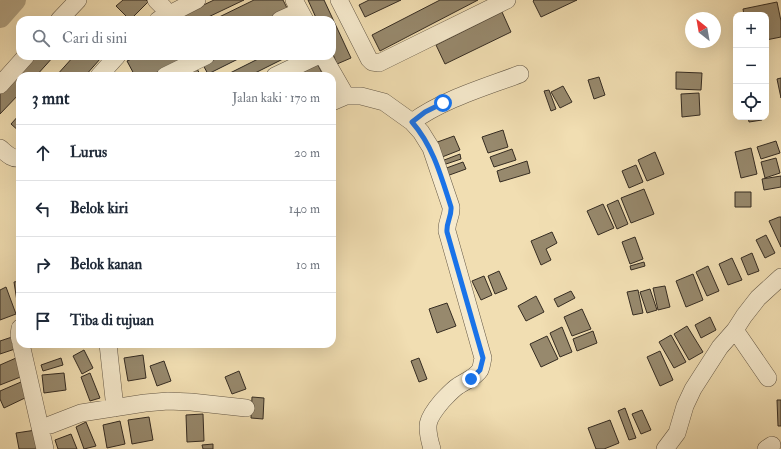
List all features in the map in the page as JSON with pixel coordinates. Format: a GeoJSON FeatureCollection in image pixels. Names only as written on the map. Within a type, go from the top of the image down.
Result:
{"type":"FeatureCollection","features":[{"type":"Feature","properties":{"kind":"street"},"geometry":{"type":"LineString","coordinates":[[161,10],[197,0]]}},
{"type":"Feature","properties":{"kind":"street"},"geometry":{"type":"LineString","coordinates":[[345,2],[369,59],[372,62],[379,63],[507,0]]}},
{"type":"Feature","properties":{"kind":"street"},"geometry":{"type":"LineString","coordinates":[[288,16],[299,10]]}},
{"type":"Feature","properties":{"kind":"street"},"geometry":{"type":"LineString","coordinates":[[0,84],[22,60]]}},
{"type":"Feature","properties":{"kind":"street"},"geometry":{"type":"LineString","coordinates":[[103,72],[113,60]]}},
{"type":"Feature","properties":{"kind":"street"},"geometry":{"type":"LineString","coordinates":[[173,72],[198,60]]}},
{"type":"Feature","properties":{"kind":"street"},"geometry":{"type":"LineString","coordinates":[[283,72],[309,60]]}},
{"type":"Feature","properties":{"kind":"street"},"geometry":{"type":"LineString","coordinates":[[324,60],[329,72]]}},
{"type":"Feature","properties":{"kind":"street"},"geometry":{"type":"LineString","coordinates":[[412,122],[425,112],[443,103],[520,74]]}},
{"type":"Feature","properties":{"kind":"street"},"geometry":{"type":"LineString","coordinates":[[339,99],[361,96],[384,102],[412,122],[421,132],[431,148],[451,207],[452,213],[447,222],[447,232],[483,358],[480,370],[471,379],[453,391],[429,418],[427,433],[432,449]]}},
{"type":"Feature","properties":{"kind":"street"},"geometry":{"type":"LineString","coordinates":[[0,148],[12,158],[16,159]]}},
{"type":"Feature","properties":{"kind":"street"},"geometry":{"type":"LineString","coordinates":[[665,449],[677,433],[685,406],[693,389],[720,347],[735,330],[758,298],[781,277]]}},
{"type":"Feature","properties":{"kind":"street"},"geometry":{"type":"LineString","coordinates":[[735,330],[768,378]]}},
{"type":"Feature","properties":{"kind":"street"},"geometry":{"type":"LineString","coordinates":[[22,348],[45,449]]}},
{"type":"Feature","properties":{"kind":"street"},"geometry":{"type":"LineString","coordinates":[[108,348],[115,408]]}},
{"type":"Feature","properties":{"kind":"street"},"geometry":{"type":"LineString","coordinates":[[41,427],[82,413],[145,403],[168,401],[191,402],[246,408]]}},
{"type":"Feature","properties":{"kind":"building"},"geometry":{"type":"Polygon","coordinates":[[[123,0],[146,0],[148,2],[134,16],[126,16],[116,6],[123,0]]]}},
{"type":"Feature","properties":{"kind":"building"},"geometry":{"type":"Polygon","coordinates":[[[214,0],[244,0],[210,16],[180,16],[214,0]]]}},
{"type":"Feature","properties":{"kind":"building"},"geometry":{"type":"Polygon","coordinates":[[[254,0],[283,0],[288,10],[275,16],[221,16],[254,0]]]}},
{"type":"Feature","properties":{"kind":"building"},"geometry":{"type":"Polygon","coordinates":[[[308,0],[324,0],[331,16],[315,16],[308,0]]]}},
{"type":"Feature","properties":{"kind":"building"},"geometry":{"type":"Polygon","coordinates":[[[369,0],[401,0],[365,17],[359,5],[369,0]]]}},
{"type":"Feature","properties":{"kind":"building"},"geometry":{"type":"Polygon","coordinates":[[[440,0],[478,0],[380,51],[372,35],[440,0]]]}},
{"type":"Feature","properties":{"kind":"building"},"geometry":{"type":"Polygon","coordinates":[[[577,0],[541,17],[533,1],[577,0]]]}},
{"type":"Feature","properties":{"kind":"building"},"geometry":{"type":"Polygon","coordinates":[[[777,2],[781,21],[781,37],[769,39],[769,12],[744,12],[743,9],[777,2]]]}},
{"type":"Feature","properties":{"kind":"building"},"geometry":{"type":"Polygon","coordinates":[[[502,12],[511,32],[445,64],[436,45],[502,12]]]}},
{"type":"Feature","properties":{"kind":"building"},"geometry":{"type":"Polygon","coordinates":[[[336,26],[351,58],[337,64],[335,60],[336,26]]]}},
{"type":"Feature","properties":{"kind":"building"},"geometry":{"type":"Polygon","coordinates":[[[30,60],[50,60],[40,72],[19,72],[30,60]]]}},
{"type":"Feature","properties":{"kind":"building"},"geometry":{"type":"Polygon","coordinates":[[[70,60],[99,60],[89,72],[60,72],[70,60]]]}},
{"type":"Feature","properties":{"kind":"building"},"geometry":{"type":"Polygon","coordinates":[[[183,60],[157,72],[133,72],[127,61],[183,60]]]}},
{"type":"Feature","properties":{"kind":"building"},"geometry":{"type":"Polygon","coordinates":[[[214,60],[236,60],[212,72],[207,72],[203,65],[214,60]]]}},
{"type":"Feature","properties":{"kind":"building"},"geometry":{"type":"Polygon","coordinates":[[[256,60],[281,60],[257,72],[232,72],[256,60]]]}},
{"type":"Feature","properties":{"kind":"building"},"geometry":{"type":"Polygon","coordinates":[[[317,63],[322,72],[299,72],[317,63]]]}},
{"type":"Feature","properties":{"kind":"building"},"geometry":{"type":"Polygon","coordinates":[[[196,67],[199,72],[185,72],[196,67]]]}},
{"type":"Feature","properties":{"kind":"building"},"geometry":{"type":"Polygon","coordinates":[[[676,72],[702,73],[701,90],[676,89],[676,72]]]}},
{"type":"Feature","properties":{"kind":"building"},"geometry":{"type":"Polygon","coordinates":[[[16,75],[16,97],[0,114],[0,92],[16,75]]]}},
{"type":"Feature","properties":{"kind":"building"},"geometry":{"type":"Polygon","coordinates":[[[599,77],[605,95],[594,99],[588,80],[599,77]]]}},
{"type":"Feature","properties":{"kind":"building"},"geometry":{"type":"Polygon","coordinates":[[[781,78],[781,98],[777,79],[781,78]]]}},
{"type":"Feature","properties":{"kind":"building"},"geometry":{"type":"Polygon","coordinates":[[[563,86],[572,102],[560,108],[551,92],[563,86]]]}},
{"type":"Feature","properties":{"kind":"building"},"geometry":{"type":"Polygon","coordinates":[[[549,90],[556,109],[551,111],[544,91],[549,90]]]}},
{"type":"Feature","properties":{"kind":"building"},"geometry":{"type":"Polygon","coordinates":[[[699,93],[700,115],[682,117],[681,94],[699,93]]]}},
{"type":"Feature","properties":{"kind":"building"},"geometry":{"type":"Polygon","coordinates":[[[16,118],[16,128],[11,124],[16,118]]]}},
{"type":"Feature","properties":{"kind":"building"},"geometry":{"type":"Polygon","coordinates":[[[749,120],[762,120],[749,122],[749,120]]]}},
{"type":"Feature","properties":{"kind":"building"},"geometry":{"type":"Polygon","coordinates":[[[503,130],[508,147],[488,153],[482,137],[503,130]]]}},
{"type":"Feature","properties":{"kind":"building"},"geometry":{"type":"Polygon","coordinates":[[[454,136],[460,150],[437,159],[432,144],[454,136]]]}},
{"type":"Feature","properties":{"kind":"building"},"geometry":{"type":"Polygon","coordinates":[[[776,141],[780,153],[761,159],[757,147],[776,141]]]}},
{"type":"Feature","properties":{"kind":"building"},"geometry":{"type":"Polygon","coordinates":[[[751,148],[757,174],[741,178],[735,152],[751,148]]]}},
{"type":"Feature","properties":{"kind":"building"},"geometry":{"type":"Polygon","coordinates":[[[512,149],[516,160],[494,167],[490,157],[512,149]]]}},
{"type":"Feature","properties":{"kind":"building"},"geometry":{"type":"Polygon","coordinates":[[[655,152],[664,174],[647,181],[638,160],[655,152]]]}},
{"type":"Feature","properties":{"kind":"building"},"geometry":{"type":"Polygon","coordinates":[[[460,154],[461,159],[440,166],[439,162],[460,154]]]}},
{"type":"Feature","properties":{"kind":"building"},"geometry":{"type":"Polygon","coordinates":[[[776,158],[780,173],[765,178],[761,162],[776,158]]]}},
{"type":"Feature","properties":{"kind":"building"},"geometry":{"type":"Polygon","coordinates":[[[527,161],[530,173],[500,182],[497,171],[527,161]]]}},
{"type":"Feature","properties":{"kind":"building"},"geometry":{"type":"Polygon","coordinates":[[[463,162],[466,169],[444,177],[441,170],[463,162]]]}},
{"type":"Feature","properties":{"kind":"building"},"geometry":{"type":"Polygon","coordinates":[[[636,165],[643,182],[629,188],[622,171],[636,165]]]}},
{"type":"Feature","properties":{"kind":"building"},"geometry":{"type":"Polygon","coordinates":[[[781,176],[781,187],[764,190],[762,179],[781,176]]]}},
{"type":"Feature","properties":{"kind":"building"},"geometry":{"type":"Polygon","coordinates":[[[644,189],[654,214],[631,223],[621,198],[644,189]]]}},
{"type":"Feature","properties":{"kind":"building"},"geometry":{"type":"Polygon","coordinates":[[[735,192],[751,192],[751,207],[735,207],[735,192]]]}},
{"type":"Feature","properties":{"kind":"building"},"geometry":{"type":"Polygon","coordinates":[[[618,200],[628,224],[617,229],[607,205],[618,200]]]}},
{"type":"Feature","properties":{"kind":"building"},"geometry":{"type":"Polygon","coordinates":[[[603,204],[614,228],[598,235],[587,211],[603,204]]]}},
{"type":"Feature","properties":{"kind":"building"},"geometry":{"type":"Polygon","coordinates":[[[781,217],[781,247],[769,221],[781,217]]]}},
{"type":"Feature","properties":{"kind":"building"},"geometry":{"type":"Polygon","coordinates":[[[552,232],[557,243],[546,249],[551,260],[541,265],[531,241],[552,232]]]}},
{"type":"Feature","properties":{"kind":"building"},"geometry":{"type":"Polygon","coordinates":[[[766,235],[775,253],[765,258],[756,240],[766,235]]]}},
{"type":"Feature","properties":{"kind":"building"},"geometry":{"type":"Polygon","coordinates":[[[635,237],[643,259],[630,264],[622,242],[635,237]]]}},
{"type":"Feature","properties":{"kind":"building"},"geometry":{"type":"Polygon","coordinates":[[[752,253],[759,271],[748,275],[741,258],[752,253]]]}},
{"type":"Feature","properties":{"kind":"building"},"geometry":{"type":"Polygon","coordinates":[[[732,258],[742,280],[728,285],[719,264],[732,258]]]}},
{"type":"Feature","properties":{"kind":"building"},"geometry":{"type":"Polygon","coordinates":[[[644,262],[645,266],[631,270],[630,266],[644,262]]]}},
{"type":"Feature","properties":{"kind":"building"},"geometry":{"type":"Polygon","coordinates":[[[708,266],[719,291],[707,296],[696,272],[708,266]]]}},
{"type":"Feature","properties":{"kind":"building"},"geometry":{"type":"Polygon","coordinates":[[[499,271],[507,289],[495,294],[488,276],[499,271]]]}},
{"type":"Feature","properties":{"kind":"building"},"geometry":{"type":"Polygon","coordinates":[[[693,274],[703,300],[686,307],[676,281],[693,274]]]}},
{"type":"Feature","properties":{"kind":"building"},"geometry":{"type":"Polygon","coordinates":[[[484,276],[492,295],[481,300],[472,281],[484,276]]]}},
{"type":"Feature","properties":{"kind":"building"},"geometry":{"type":"Polygon","coordinates":[[[14,282],[16,282],[16,295],[14,282]]]}},
{"type":"Feature","properties":{"kind":"building"},"geometry":{"type":"Polygon","coordinates":[[[665,286],[670,307],[658,310],[653,288],[665,286]]]}},
{"type":"Feature","properties":{"kind":"building"},"geometry":{"type":"Polygon","coordinates":[[[6,287],[16,314],[0,320],[0,290],[6,287]]]}},
{"type":"Feature","properties":{"kind":"building"},"geometry":{"type":"Polygon","coordinates":[[[650,289],[657,310],[647,313],[640,292],[650,289]]]}},
{"type":"Feature","properties":{"kind":"building"},"geometry":{"type":"Polygon","coordinates":[[[638,290],[643,313],[633,315],[627,292],[638,290]]]}},
{"type":"Feature","properties":{"kind":"building"},"geometry":{"type":"Polygon","coordinates":[[[571,291],[575,298],[558,307],[554,299],[571,291]]]}},
{"type":"Feature","properties":{"kind":"building"},"geometry":{"type":"Polygon","coordinates":[[[536,296],[544,312],[526,321],[518,306],[536,296]]]}},
{"type":"Feature","properties":{"kind":"building"},"geometry":{"type":"Polygon","coordinates":[[[447,303],[456,326],[437,333],[429,309],[447,303]]]}},
{"type":"Feature","properties":{"kind":"building"},"geometry":{"type":"Polygon","coordinates":[[[582,309],[591,329],[572,336],[564,317],[582,309]]]}},
{"type":"Feature","properties":{"kind":"building"},"geometry":{"type":"Polygon","coordinates":[[[710,317],[716,330],[701,338],[695,325],[710,317]]]}},
{"type":"Feature","properties":{"kind":"building"},"geometry":{"type":"Polygon","coordinates":[[[687,326],[703,352],[689,360],[674,334],[687,326]]]}},
{"type":"Feature","properties":{"kind":"building"},"geometry":{"type":"Polygon","coordinates":[[[562,327],[572,352],[560,357],[550,333],[562,327]]]}},
{"type":"Feature","properties":{"kind":"building"},"geometry":{"type":"Polygon","coordinates":[[[593,331],[597,343],[577,351],[573,339],[593,331]]]}},
{"type":"Feature","properties":{"kind":"building"},"geometry":{"type":"Polygon","coordinates":[[[671,335],[686,362],[674,368],[659,342],[671,335]]]}},
{"type":"Feature","properties":{"kind":"building"},"geometry":{"type":"Polygon","coordinates":[[[547,336],[558,359],[541,367],[530,344],[547,336]]]}},
{"type":"Feature","properties":{"kind":"building"},"geometry":{"type":"Polygon","coordinates":[[[12,337],[15,349],[0,354],[0,341],[12,337]]]}},
{"type":"Feature","properties":{"kind":"building"},"geometry":{"type":"Polygon","coordinates":[[[84,350],[93,368],[82,374],[73,356],[84,350]]]}},
{"type":"Feature","properties":{"kind":"building"},"geometry":{"type":"Polygon","coordinates":[[[660,351],[673,380],[660,386],[647,357],[660,351]]]}},
{"type":"Feature","properties":{"kind":"building"},"geometry":{"type":"Polygon","coordinates":[[[143,355],[146,378],[128,381],[124,358],[143,355]]]}},
{"type":"Feature","properties":{"kind":"building"},"geometry":{"type":"Polygon","coordinates":[[[16,358],[23,376],[0,385],[0,365],[16,358]]]}},
{"type":"Feature","properties":{"kind":"building"},"geometry":{"type":"Polygon","coordinates":[[[61,358],[63,365],[43,371],[41,365],[61,358]]]}},
{"type":"Feature","properties":{"kind":"building"},"geometry":{"type":"Polygon","coordinates":[[[419,358],[427,379],[419,382],[411,361],[419,358]]]}},
{"type":"Feature","properties":{"kind":"building"},"geometry":{"type":"Polygon","coordinates":[[[164,361],[171,381],[157,386],[150,366],[164,361]]]}},
{"type":"Feature","properties":{"kind":"building"},"geometry":{"type":"Polygon","coordinates":[[[239,371],[246,389],[232,394],[225,377],[239,371]]]}},
{"type":"Feature","properties":{"kind":"building"},"geometry":{"type":"Polygon","coordinates":[[[64,373],[66,390],[44,393],[42,375],[64,373]]]}},
{"type":"Feature","properties":{"kind":"building"},"geometry":{"type":"Polygon","coordinates":[[[90,373],[100,398],[90,401],[81,377],[90,373]]]}},
{"type":"Feature","properties":{"kind":"building"},"geometry":{"type":"Polygon","coordinates":[[[21,382],[27,397],[4,408],[0,399],[0,391],[21,382]]]}},
{"type":"Feature","properties":{"kind":"building"},"geometry":{"type":"Polygon","coordinates":[[[252,397],[264,398],[263,419],[251,418],[252,397]]]}},
{"type":"Feature","properties":{"kind":"building"},"geometry":{"type":"Polygon","coordinates":[[[777,400],[781,400],[781,426],[778,426],[777,400]]]}},
{"type":"Feature","properties":{"kind":"building"},"geometry":{"type":"Polygon","coordinates":[[[625,408],[636,438],[629,440],[618,411],[625,408]]]}},
{"type":"Feature","properties":{"kind":"building"},"geometry":{"type":"Polygon","coordinates":[[[642,410],[651,430],[641,434],[632,414],[642,410]]]}},
{"type":"Feature","properties":{"kind":"building"},"geometry":{"type":"Polygon","coordinates":[[[203,414],[204,441],[187,442],[186,415],[203,414]]]}},
{"type":"Feature","properties":{"kind":"building"},"geometry":{"type":"Polygon","coordinates":[[[149,417],[153,440],[132,444],[128,420],[149,417]]]}},
{"type":"Feature","properties":{"kind":"building"},"geometry":{"type":"Polygon","coordinates":[[[610,420],[619,443],[604,449],[596,449],[588,428],[610,420]]]}},
{"type":"Feature","properties":{"kind":"building"},"geometry":{"type":"Polygon","coordinates":[[[120,421],[125,444],[107,448],[103,425],[120,421]]]}},
{"type":"Feature","properties":{"kind":"building"},"geometry":{"type":"Polygon","coordinates":[[[86,422],[96,446],[84,449],[76,427],[86,422]]]}},
{"type":"Feature","properties":{"kind":"building"},"geometry":{"type":"Polygon","coordinates":[[[36,430],[40,449],[19,449],[16,433],[36,430]]]}},
{"type":"Feature","properties":{"kind":"building"},"geometry":{"type":"Polygon","coordinates":[[[71,434],[77,449],[58,449],[55,440],[71,434]]]}},
{"type":"Feature","properties":{"kind":"building"},"geometry":{"type":"Polygon","coordinates":[[[213,444],[213,449],[203,449],[202,445],[213,444]]]}},
{"type":"Feature","properties":{"kind":"waterway"},"geometry":{"type":"LineString","coordinates":[[0,17],[15,0]]}},
{"type":"Feature","properties":{"kind":"route"},"geometry":{"type":"LineString","coordinates":[[443,103],[425,112],[412,122],[421,132],[431,148],[451,207],[452,213],[447,222],[447,232],[483,358],[480,370],[471,379]]}}]}
